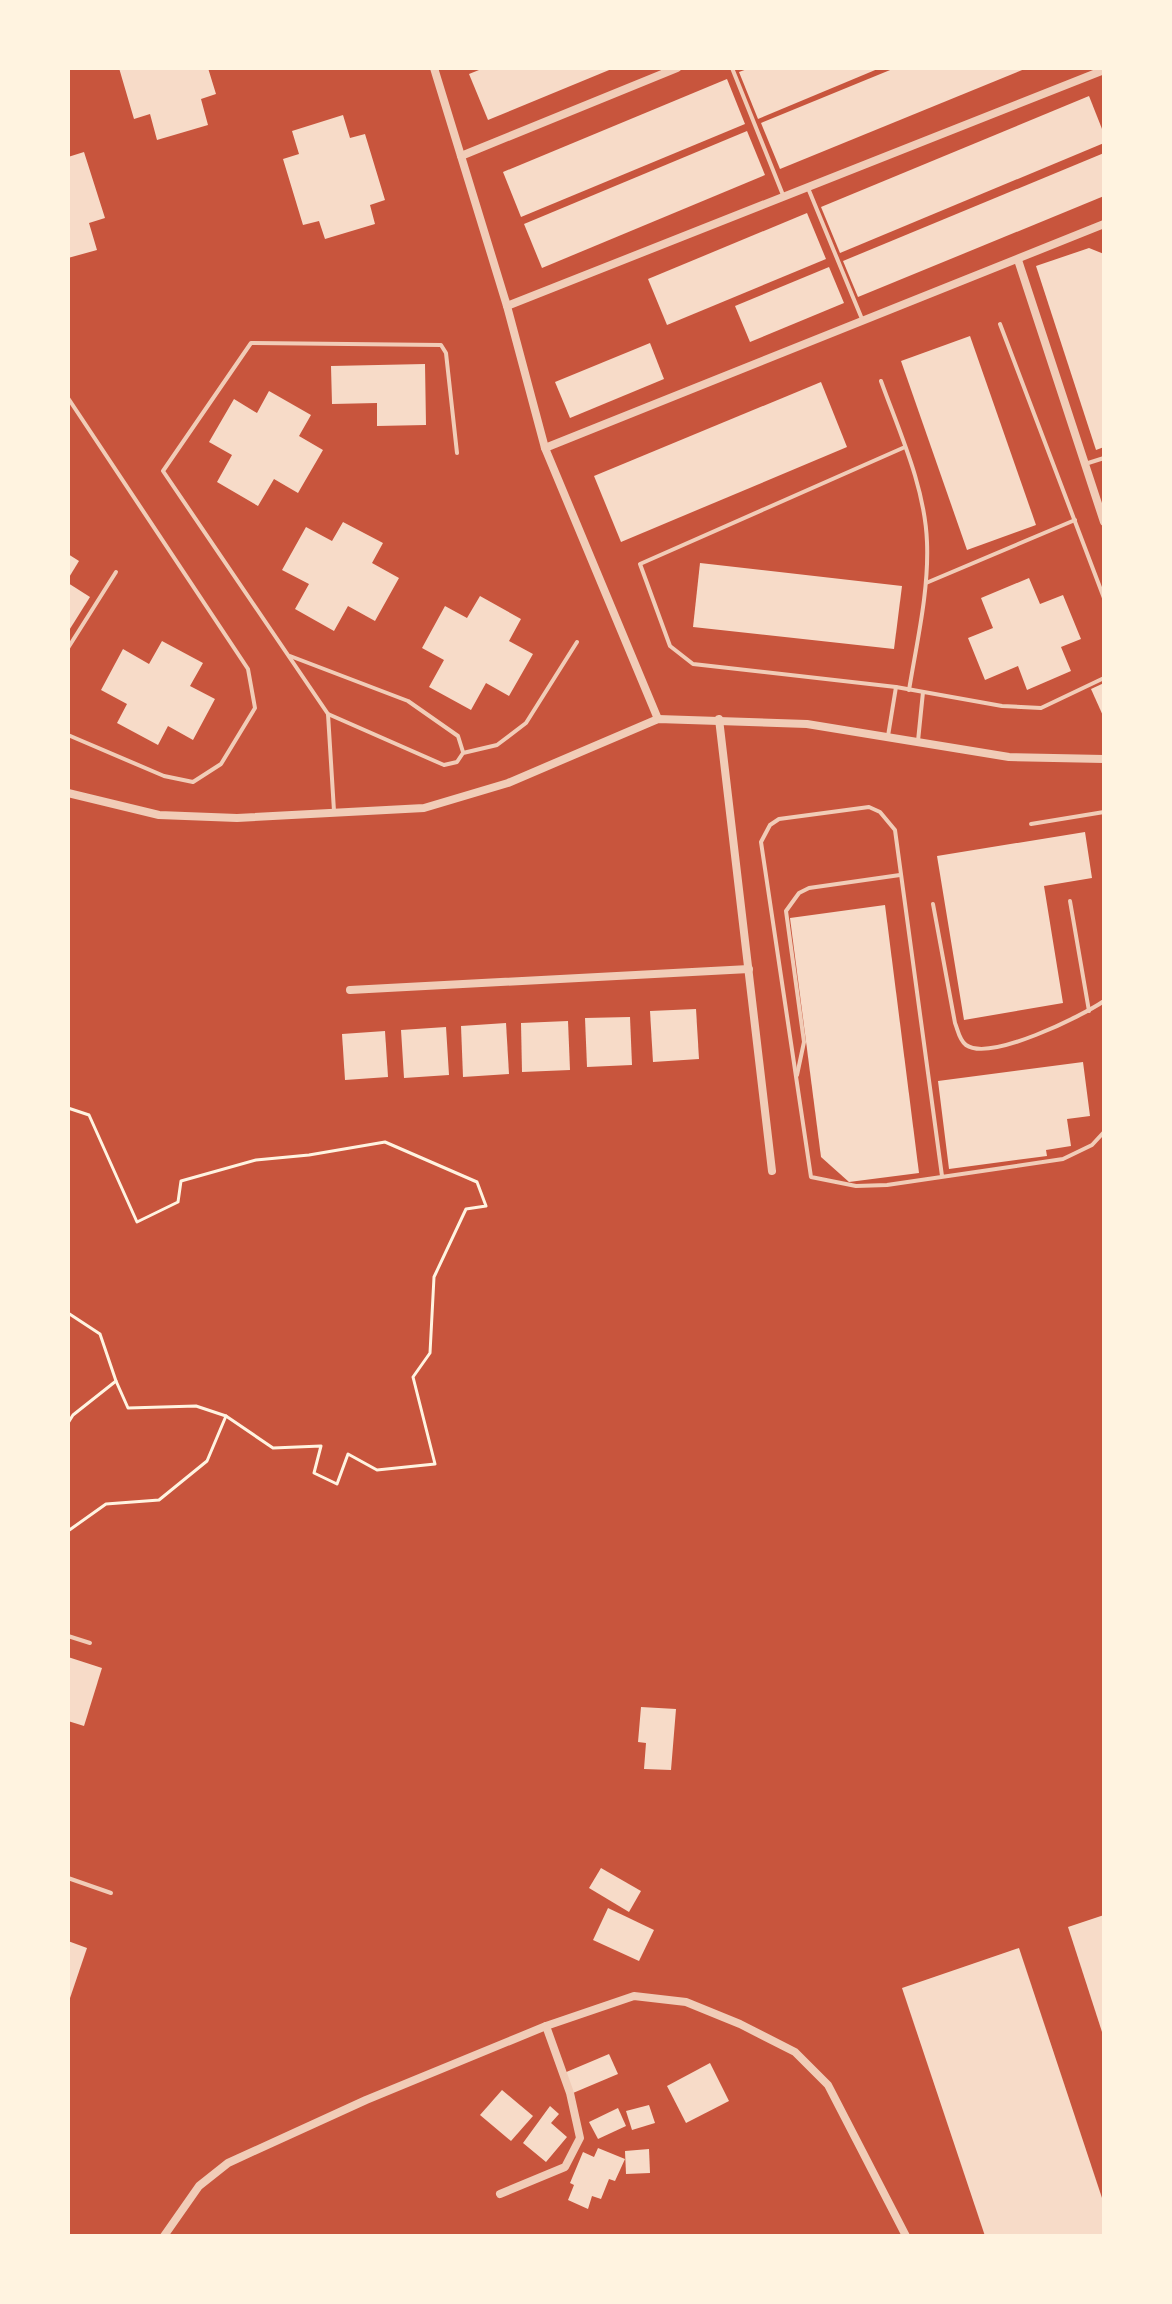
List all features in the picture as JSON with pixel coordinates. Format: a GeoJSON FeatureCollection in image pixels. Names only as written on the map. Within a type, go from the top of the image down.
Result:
{"type":"FeatureCollection","features":[{"type":"Feature","properties":{"kind":"street"},"geometry":{"type":"LineString","coordinates":[[434,68],[507,306],[545,448],[658,719]]}},
{"type":"Feature","properties":{"kind":"street"},"geometry":{"type":"LineString","coordinates":[[461,156],[677,68]]}},
{"type":"Feature","properties":{"kind":"street"},"geometry":{"type":"LineString","coordinates":[[507,306],[808,188],[1084,73],[1104,70]]}},
{"type":"Feature","properties":{"kind":"street"},"geometry":{"type":"LineString","coordinates":[[545,448],[1104,224]]}},
{"type":"Feature","properties":{"kind":"street"},"geometry":{"type":"LineString","coordinates":[[1018,260],[1104,522]]}},
{"type":"Feature","properties":{"kind":"street"},"geometry":{"type":"LineString","coordinates":[[68,793],[159,815],[237,818],[424,808],[508,783],[658,719],[807,724],[1009,757],[1104,759]]}},
{"type":"Feature","properties":{"kind":"street"},"geometry":{"type":"LineString","coordinates":[[719,719],[772,1171]]}},
{"type":"Feature","properties":{"kind":"street"},"geometry":{"type":"LineString","coordinates":[[350,990],[749,969]]}},
{"type":"Feature","properties":{"kind":"street"},"geometry":{"type":"LineString","coordinates":[[164,2236],[199,2186],[228,2163],[366,2100],[546,2026],[634,1996],[686,2002],[740,2024],[795,2052],[828,2085],[906,2236]]}},
{"type":"Feature","properties":{"kind":"street"},"geometry":{"type":"LineString","coordinates":[[500,2194],[565,2167],[580,2138],[570,2093],[546,2026]]}},
{"type":"Feature","properties":{"kind":"lane"},"geometry":{"type":"LineString","coordinates":[[732,68],[784,197]]}},
{"type":"Feature","properties":{"kind":"lane"},"geometry":{"type":"LineString","coordinates":[[808,188],[862,320]]}},
{"type":"Feature","properties":{"kind":"lane"},"geometry":{"type":"LineString","coordinates":[[1000,324],[1104,598]]}},
{"type":"Feature","properties":{"kind":"lane"},"geometry":{"type":"LineString","coordinates":[[334,812],[328,714],[163,471],[251,343],[441,345],[446,353],[457,453]]}},
{"type":"Feature","properties":{"kind":"lane"},"geometry":{"type":"LineString","coordinates":[[881,381],[922,504],[927,540],[925,584],[909,690]]}},
{"type":"Feature","properties":{"kind":"lane"},"geometry":{"type":"LineString","coordinates":[[68,398],[248,669],[255,708],[221,764],[193,782],[164,776],[68,735]]}},
{"type":"Feature","properties":{"kind":"lane"},"geometry":{"type":"LineString","coordinates":[[905,447],[640,564],[670,646],[693,664],[896,687],[1002,706],[1041,708],[1104,678]]}},
{"type":"Feature","properties":{"kind":"lane"},"geometry":{"type":"LineString","coordinates":[[1085,464],[1104,458]]}},
{"type":"Feature","properties":{"kind":"lane"},"geometry":{"type":"LineString","coordinates":[[925,584],[1075,520]]}},
{"type":"Feature","properties":{"kind":"lane"},"geometry":{"type":"LineString","coordinates":[[68,648],[116,572]]}},
{"type":"Feature","properties":{"kind":"lane"},"geometry":{"type":"LineString","coordinates":[[328,714],[444,765],[457,762],[463,753],[497,745],[526,723],[577,642]]}},
{"type":"Feature","properties":{"kind":"lane"},"geometry":{"type":"LineString","coordinates":[[288,655],[408,701],[458,736],[463,753]]}},
{"type":"Feature","properties":{"kind":"lane"},"geometry":{"type":"LineString","coordinates":[[888,737],[896,687]]}},
{"type":"Feature","properties":{"kind":"lane"},"geometry":{"type":"LineString","coordinates":[[918,742],[923,692]]}},
{"type":"Feature","properties":{"kind":"lane"},"geometry":{"type":"LineString","coordinates":[[942,1176],[895,830],[880,812],[869,807],[779,819],[764,833],[761,842],[811,1177],[856,1186],[887,1185],[1063,1159],[1092,1145],[1104,1132]]}},
{"type":"Feature","properties":{"kind":"lane"},"geometry":{"type":"LineString","coordinates":[[1031,824],[1104,812]]}},
{"type":"Feature","properties":{"kind":"lane"},"geometry":{"type":"LineString","coordinates":[[796,1077],[804,1042],[786,911],[799,893],[809,888],[901,875]]}},
{"type":"Feature","properties":{"kind":"lane"},"geometry":{"type":"LineString","coordinates":[[1070,901],[1089,1011]]}},
{"type":"Feature","properties":{"kind":"lane"},"geometry":{"type":"LineString","coordinates":[[933,904],[955,1023],[966,1046],[976,1049],[993,1047],[1032,1038],[1104,1001]]}},
{"type":"Feature","properties":{"kind":"lane"},"geometry":{"type":"LineString","coordinates":[[68,1636],[90,1643]]}},
{"type":"Feature","properties":{"kind":"lane"},"geometry":{"type":"LineString","coordinates":[[68,1878],[111,1893]]}},
{"type":"Feature","properties":{"kind":"path"},"geometry":{"type":"LineString","coordinates":[[68,1108],[89,1115],[137,1222],[178,1202],[181,1181],[256,1160],[385,1142],[477,1182],[486,1206],[466,1209],[434,1277],[430,1353],[413,1377],[435,1464],[377,1470],[348,1454],[337,1484],[314,1473],[321,1446],[273,1448],[226,1416],[196,1406],[128,1408],[100,1334],[68,1313]]}},
{"type":"Feature","properties":{"kind":"path"},"geometry":{"type":"LineString","coordinates":[[68,1423],[73,1415],[116,1381]]}},
{"type":"Feature","properties":{"kind":"path"},"geometry":{"type":"LineString","coordinates":[[68,1531],[106,1504],[159,1500],[207,1461],[226,1416]]}},
{"type":"Feature","properties":{"kind":"building"},"geometry":{"type":"Polygon","coordinates":[[[119,68],[208,68],[216,94],[201,99],[208,125],[157,140],[150,114],[134,119],[119,68]]]}},
{"type":"Feature","properties":{"kind":"building"},"geometry":{"type":"Polygon","coordinates":[[[484,68],[614,68],[488,120],[469,74],[484,68]]]}},
{"type":"Feature","properties":{"kind":"building"},"geometry":{"type":"Polygon","coordinates":[[[750,68],[880,68],[758,119],[739,72],[750,68]]]}},
{"type":"Feature","properties":{"kind":"building"},"geometry":{"type":"Polygon","coordinates":[[[895,68],[1027,68],[780,169],[761,123],[895,68]]]}},
{"type":"Feature","properties":{"kind":"building"},"geometry":{"type":"Polygon","coordinates":[[[727,79],[745,124],[521,217],[503,172],[727,79]]]}},
{"type":"Feature","properties":{"kind":"building"},"geometry":{"type":"Polygon","coordinates":[[[1089,96],[1104,134],[1104,143],[840,253],[821,207],[1089,96]]]}},
{"type":"Feature","properties":{"kind":"building"},"geometry":{"type":"Polygon","coordinates":[[[343,115],[350,138],[365,134],[385,200],[370,205],[375,224],[325,239],[319,221],[303,225],[283,159],[299,154],[292,131],[343,115]]]}},
{"type":"Feature","properties":{"kind":"building"},"geometry":{"type":"Polygon","coordinates":[[[747,131],[765,175],[542,268],[524,224],[747,131]]]}},
{"type":"Feature","properties":{"kind":"building"},"geometry":{"type":"Polygon","coordinates":[[[84,152],[105,218],[89,223],[97,250],[68,258],[68,157],[84,152]]]}},
{"type":"Feature","properties":{"kind":"building"},"geometry":{"type":"Polygon","coordinates":[[[1104,153],[1104,196],[858,297],[843,261],[1104,153]]]}},
{"type":"Feature","properties":{"kind":"building"},"geometry":{"type":"Polygon","coordinates":[[[807,213],[826,259],[667,325],[648,279],[807,213]]]}},
{"type":"Feature","properties":{"kind":"building"},"geometry":{"type":"Polygon","coordinates":[[[1089,248],[1104,254],[1104,447],[1096,450],[1036,266],[1089,248]]]}},
{"type":"Feature","properties":{"kind":"building"},"geometry":{"type":"Polygon","coordinates":[[[829,267],[844,303],[750,342],[735,306],[829,267]]]}},
{"type":"Feature","properties":{"kind":"building"},"geometry":{"type":"Polygon","coordinates":[[[970,336],[1036,525],[967,550],[901,361],[970,336]]]}},
{"type":"Feature","properties":{"kind":"building"},"geometry":{"type":"Polygon","coordinates":[[[650,343],[664,379],[570,418],[555,382],[650,343]]]}},
{"type":"Feature","properties":{"kind":"building"},"geometry":{"type":"Polygon","coordinates":[[[425,364],[426,425],[377,426],[377,403],[332,404],[331,366],[425,364]]]}},
{"type":"Feature","properties":{"kind":"building"},"geometry":{"type":"Polygon","coordinates":[[[821,382],[847,447],[621,542],[594,476],[821,382]]]}},
{"type":"Feature","properties":{"kind":"building"},"geometry":{"type":"Polygon","coordinates":[[[269,391],[311,415],[299,436],[323,450],[298,493],[274,479],[258,506],[217,482],[232,455],[209,442],[234,399],[257,413],[269,391]]]}},
{"type":"Feature","properties":{"kind":"building"},"geometry":{"type":"Polygon","coordinates":[[[343,522],[383,543],[372,563],[399,578],[375,621],[348,606],[334,631],[295,609],[309,584],[282,570],[306,527],[332,541],[343,522]]]}},
{"type":"Feature","properties":{"kind":"building"},"geometry":{"type":"Polygon","coordinates":[[[68,554],[79,561],[68,579],[68,554]]]}},
{"type":"Feature","properties":{"kind":"building"},"geometry":{"type":"Polygon","coordinates":[[[700,563],[902,586],[894,649],[693,627],[700,563]]]}},
{"type":"Feature","properties":{"kind":"building"},"geometry":{"type":"Polygon","coordinates":[[[1029,578],[1040,604],[1063,595],[1081,639],[1061,647],[1071,671],[1027,690],[1018,666],[985,680],[968,638],[993,628],[981,598],[1029,578]]]}},
{"type":"Feature","properties":{"kind":"building"},"geometry":{"type":"Polygon","coordinates":[[[68,583],[90,597],[68,632],[68,583]]]}},
{"type":"Feature","properties":{"kind":"building"},"geometry":{"type":"Polygon","coordinates":[[[480,596],[521,619],[509,641],[533,654],[509,696],[486,683],[471,710],[429,687],[444,660],[422,648],[445,606],[467,618],[480,596]]]}},
{"type":"Feature","properties":{"kind":"building"},"geometry":{"type":"Polygon","coordinates":[[[162,641],[203,663],[190,686],[215,699],[193,740],[168,726],[158,745],[117,723],[127,704],[101,690],[123,649],[149,664],[162,641]]]}},
{"type":"Feature","properties":{"kind":"building"},"geometry":{"type":"Polygon","coordinates":[[[1104,683],[1104,718],[1091,689],[1104,683]]]}},
{"type":"Feature","properties":{"kind":"building"},"geometry":{"type":"Polygon","coordinates":[[[1085,832],[1092,878],[1044,886],[1063,1003],[964,1020],[937,856],[1085,832]]]}},
{"type":"Feature","properties":{"kind":"building"},"geometry":{"type":"Polygon","coordinates":[[[885,905],[919,1173],[849,1182],[821,1157],[790,918],[885,905]]]}},
{"type":"Feature","properties":{"kind":"building"},"geometry":{"type":"Polygon","coordinates":[[[696,1009],[699,1059],[653,1062],[650,1011],[696,1009]]]}},
{"type":"Feature","properties":{"kind":"building"},"geometry":{"type":"Polygon","coordinates":[[[630,1017],[632,1065],[587,1067],[585,1018],[630,1017]]]}},
{"type":"Feature","properties":{"kind":"building"},"geometry":{"type":"Polygon","coordinates":[[[568,1021],[570,1070],[522,1072],[521,1023],[568,1021]]]}},
{"type":"Feature","properties":{"kind":"building"},"geometry":{"type":"Polygon","coordinates":[[[506,1023],[509,1074],[463,1077],[461,1026],[506,1023]]]}},
{"type":"Feature","properties":{"kind":"building"},"geometry":{"type":"Polygon","coordinates":[[[446,1027],[449,1075],[404,1078],[401,1030],[446,1027]]]}},
{"type":"Feature","properties":{"kind":"building"},"geometry":{"type":"Polygon","coordinates":[[[385,1031],[388,1077],[345,1080],[342,1034],[385,1031]]]}},
{"type":"Feature","properties":{"kind":"building"},"geometry":{"type":"Polygon","coordinates":[[[1083,1062],[1090,1116],[1067,1119],[1071,1146],[1046,1150],[1047,1156],[949,1169],[938,1081],[1083,1062]]]}},
{"type":"Feature","properties":{"kind":"building"},"geometry":{"type":"Polygon","coordinates":[[[68,1657],[102,1668],[84,1726],[68,1721],[68,1657]]]}},
{"type":"Feature","properties":{"kind":"building"},"geometry":{"type":"Polygon","coordinates":[[[641,1707],[676,1709],[671,1770],[644,1769],[646,1743],[638,1742],[641,1707]]]}},
{"type":"Feature","properties":{"kind":"building"},"geometry":{"type":"Polygon","coordinates":[[[601,1868],[641,1891],[629,1912],[589,1888],[601,1868]]]}},
{"type":"Feature","properties":{"kind":"building"},"geometry":{"type":"Polygon","coordinates":[[[608,1908],[654,1930],[639,1961],[593,1940],[608,1908]]]}},
{"type":"Feature","properties":{"kind":"building"},"geometry":{"type":"Polygon","coordinates":[[[1104,1915],[1104,2035],[1103,2035],[1068,1927],[1104,1915]]]}},
{"type":"Feature","properties":{"kind":"building"},"geometry":{"type":"Polygon","coordinates":[[[68,1941],[87,1948],[69,2001],[68,2001],[68,1941]]]}},
{"type":"Feature","properties":{"kind":"building"},"geometry":{"type":"Polygon","coordinates":[[[1019,1948],[1104,2204],[1104,2236],[985,2236],[902,1988],[1019,1948]]]}},
{"type":"Feature","properties":{"kind":"building"},"geometry":{"type":"Polygon","coordinates":[[[609,2054],[618,2074],[573,2093],[564,2073],[609,2054]]]}},
{"type":"Feature","properties":{"kind":"building"},"geometry":{"type":"Polygon","coordinates":[[[710,2063],[729,2101],[686,2123],[667,2086],[710,2063]]]}},
{"type":"Feature","properties":{"kind":"building"},"geometry":{"type":"Polygon","coordinates":[[[502,2090],[533,2116],[511,2141],[480,2115],[502,2090]]]}},
{"type":"Feature","properties":{"kind":"building"},"geometry":{"type":"Polygon","coordinates":[[[649,2105],[655,2123],[632,2130],[626,2111],[649,2105]]]}},
{"type":"Feature","properties":{"kind":"building"},"geometry":{"type":"Polygon","coordinates":[[[550,2106],[559,2114],[551,2123],[567,2137],[546,2162],[523,2143],[550,2106]]]}},
{"type":"Feature","properties":{"kind":"building"},"geometry":{"type":"Polygon","coordinates":[[[618,2108],[626,2126],[598,2139],[589,2122],[618,2108]]]}},
{"type":"Feature","properties":{"kind":"building"},"geometry":{"type":"Polygon","coordinates":[[[598,2148],[625,2159],[615,2181],[609,2179],[601,2199],[592,2196],[588,2209],[568,2200],[574,2185],[570,2183],[583,2152],[594,2157],[598,2148]]]}},
{"type":"Feature","properties":{"kind":"building"},"geometry":{"type":"Polygon","coordinates":[[[649,2149],[650,2173],[626,2174],[625,2151],[649,2149]]]}}]}
